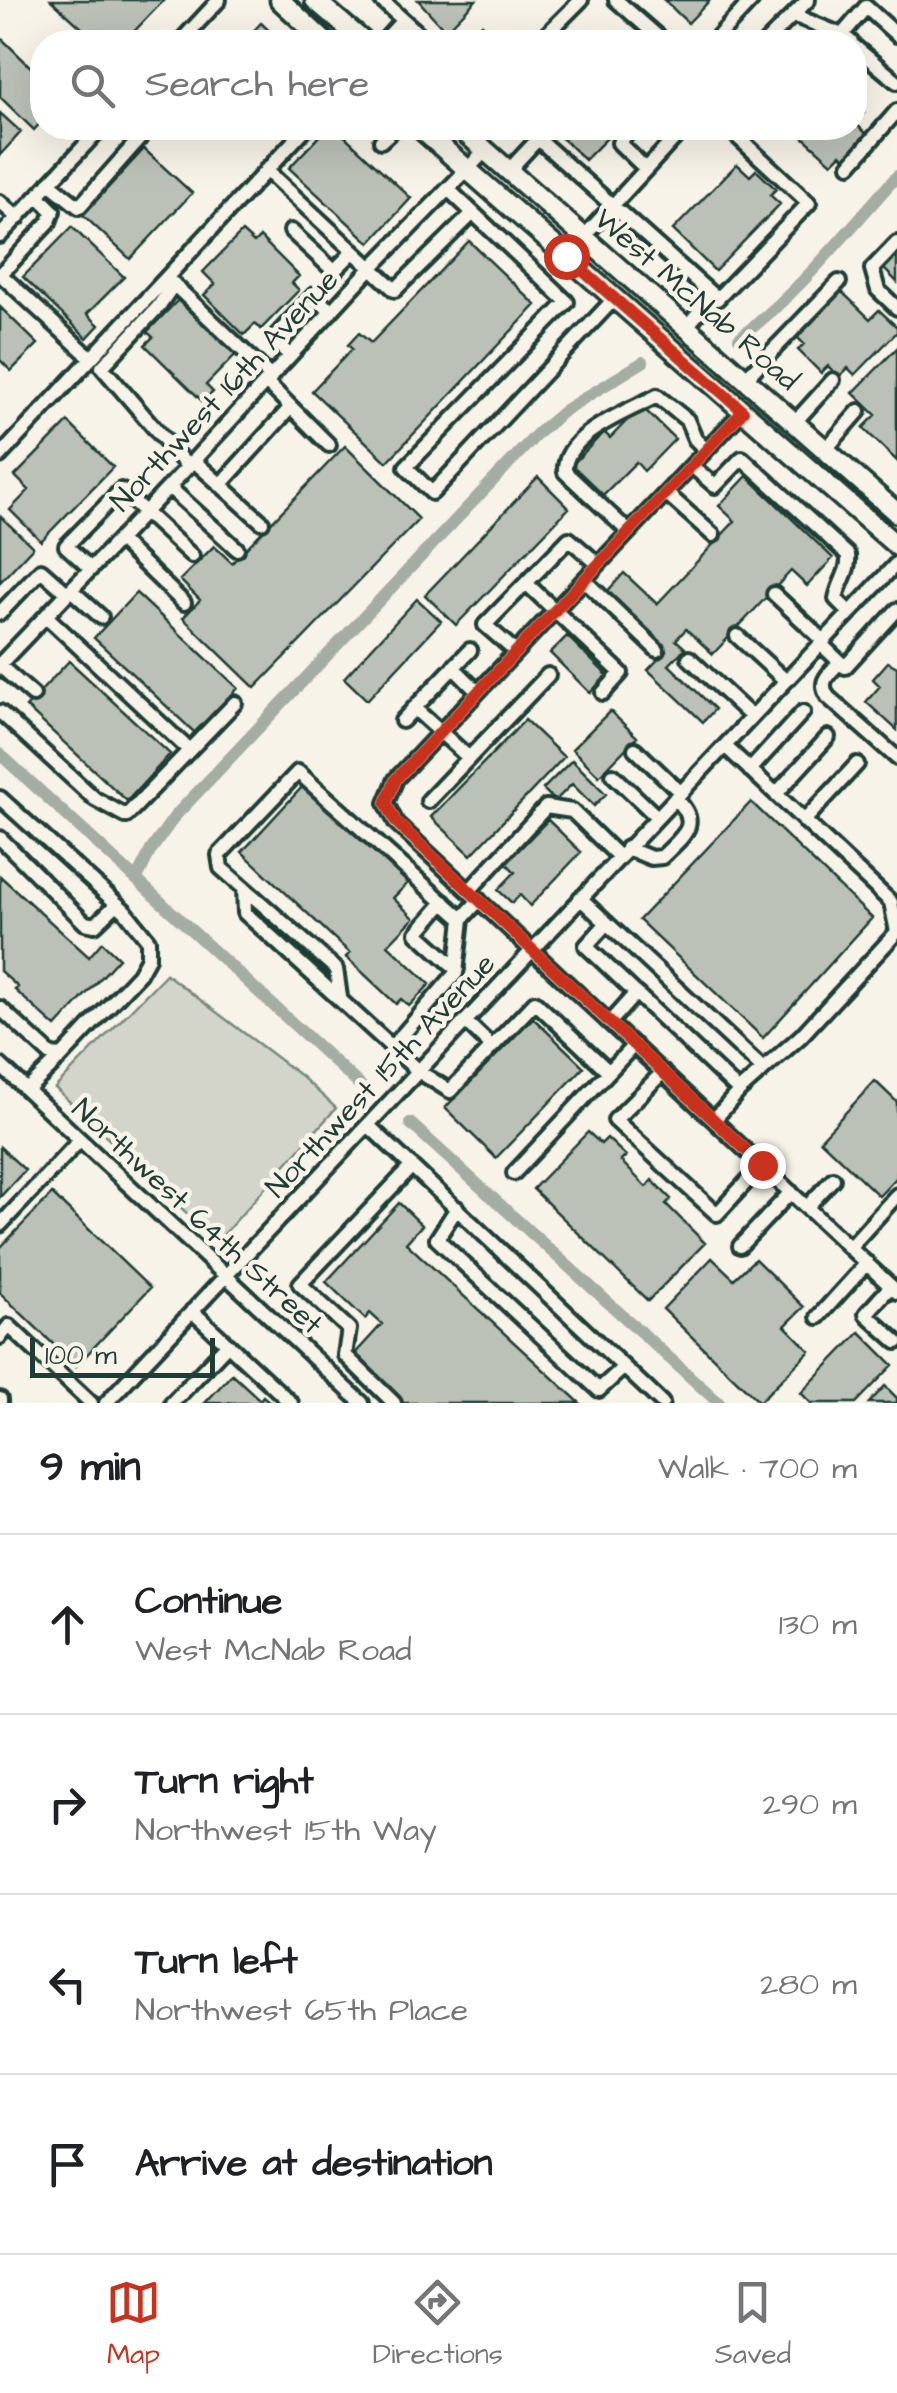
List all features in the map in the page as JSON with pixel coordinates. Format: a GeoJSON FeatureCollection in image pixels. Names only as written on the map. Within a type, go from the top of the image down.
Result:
{"type":"FeatureCollection","features":[{"type":"Feature","properties":{"kind":"main road"},"geometry":{"type":"LineString","coordinates":[[280,0],[313,30]]}},
{"type":"Feature","properties":{"kind":"main road"},"geometry":{"type":"LineString","coordinates":[[315,0],[350,30]]}},
{"type":"Feature","properties":{"kind":"main road","name":"West McNab Road"},"geometry":{"type":"LineString","coordinates":[[434,140],[897,546]]}},
{"type":"Feature","properties":{"kind":"main road","name":"West McNab Road"},"geometry":{"type":"LineString","coordinates":[[476,140],[897,512]]}},
{"type":"Feature","properties":{"kind":"street"},"geometry":{"type":"LineString","coordinates":[[191,30],[219,0]]}},
{"type":"Feature","properties":{"kind":"street"},"geometry":{"type":"LineString","coordinates":[[381,0],[414,30]]}},
{"type":"Feature","properties":{"kind":"street"},"geometry":{"type":"LineString","coordinates":[[551,30],[581,0]]}},
{"type":"Feature","properties":{"kind":"street"},"geometry":{"type":"LineString","coordinates":[[616,0],[650,30]]}},
{"type":"Feature","properties":{"kind":"street"},"geometry":{"type":"LineString","coordinates":[[725,30],[752,0]]}},
{"type":"Feature","properties":{"kind":"street"},"geometry":{"type":"LineString","coordinates":[[777,30],[799,5],[834,30]]}},
{"type":"Feature","properties":{"kind":"street"},"geometry":{"type":"LineString","coordinates":[[855,30],[866,8],[897,35]]}},
{"type":"Feature","properties":{"kind":"street"},"geometry":{"type":"LineString","coordinates":[[393,30],[402,20]]}},
{"type":"Feature","properties":{"kind":"street"},"geometry":{"type":"LineString","coordinates":[[867,56],[897,82]]}},
{"type":"Feature","properties":{"kind":"street"},"geometry":{"type":"LineString","coordinates":[[850,165],[897,111]]}},
{"type":"Feature","properties":{"kind":"street"},"geometry":{"type":"LineString","coordinates":[[0,236],[90,140]]}},
{"type":"Feature","properties":{"kind":"street"},"geometry":{"type":"LineString","coordinates":[[50,184],[78,207],[138,140]]}},
{"type":"Feature","properties":{"kind":"street"},"geometry":{"type":"LineString","coordinates":[[0,456],[170,280],[292,140]]}},
{"type":"Feature","properties":{"kind":"street"},"geometry":{"type":"LineString","coordinates":[[509,170],[537,140]]}},
{"type":"Feature","properties":{"kind":"street"},"geometry":{"type":"LineString","coordinates":[[539,140],[718,298],[809,203],[741,140]]}},
{"type":"Feature","properties":{"kind":"street"},"geometry":{"type":"LineString","coordinates":[[620,140],[646,169]]}},
{"type":"Feature","properties":{"kind":"street"},"geometry":{"type":"LineString","coordinates":[[566,256],[673,140]]}},
{"type":"Feature","properties":{"kind":"street","name":"Northwest 16th Avenue"},"geometry":{"type":"LineString","coordinates":[[0,665],[486,150]]}},
{"type":"Feature","properties":{"kind":"street"},"geometry":{"type":"LineString","coordinates":[[266,170],[395,290],[473,213]]}},
{"type":"Feature","properties":{"kind":"street"},"geometry":{"type":"LineString","coordinates":[[448,190],[567,302],[406,467],[432,493],[615,298]]}},
{"type":"Feature","properties":{"kind":"street"},"geometry":{"type":"LineString","coordinates":[[38,196],[53,212],[50,222],[1,276],[91,358]]}},
{"type":"Feature","properties":{"kind":"street"},"geometry":{"type":"LineString","coordinates":[[0,202],[18,218]]}},
{"type":"Feature","properties":{"kind":"street"},"geometry":{"type":"LineString","coordinates":[[291,231],[334,271],[353,252]]}},
{"type":"Feature","properties":{"kind":"street"},"geometry":{"type":"LineString","coordinates":[[897,242],[872,269],[878,290],[897,308]]}},
{"type":"Feature","properties":{"kind":"street"},"geometry":{"type":"LineString","coordinates":[[170,280],[329,445]]}},
{"type":"Feature","properties":{"kind":"street"},"geometry":{"type":"LineString","coordinates":[[170,280],[158,307],[102,367],[191,464],[262,522]]}},
{"type":"Feature","properties":{"kind":"street"},"geometry":{"type":"LineString","coordinates":[[746,378],[839,282]]}},
{"type":"Feature","properties":{"kind":"street"},"geometry":{"type":"LineString","coordinates":[[687,326],[714,295]]}},
{"type":"Feature","properties":{"kind":"street"},"geometry":{"type":"LineString","coordinates":[[290,356],[273,340],[314,296],[331,312]]}},
{"type":"Feature","properties":{"kind":"street"},"geometry":{"type":"LineString","coordinates":[[795,422],[833,380]]}},
{"type":"Feature","properties":{"kind":"street"},"geometry":{"type":"LineString","coordinates":[[629,532],[565,472],[564,461],[571,448],[583,436],[657,396],[687,420],[695,440],[706,450]]}},
{"type":"Feature","properties":{"kind":"street"},"geometry":{"type":"LineString","coordinates":[[220,485],[292,407]]}},
{"type":"Feature","properties":{"kind":"street"},"geometry":{"type":"LineString","coordinates":[[743,411],[396,779],[386,803],[396,822],[894,1289],[866,1314],[897,1342]]}},
{"type":"Feature","properties":{"kind":"street"},"geometry":{"type":"LineString","coordinates":[[826,449],[859,411]]}},
{"type":"Feature","properties":{"kind":"street"},"geometry":{"type":"LineString","coordinates":[[692,466],[714,486],[742,458],[848,555],[850,566],[838,586],[836,599],[850,613]]}},
{"type":"Feature","properties":{"kind":"street"},"geometry":{"type":"LineString","coordinates":[[169,487],[237,549]]}},
{"type":"Feature","properties":{"kind":"street"},"geometry":{"type":"LineString","coordinates":[[91,569],[66,546],[121,490],[192,556]]}},
{"type":"Feature","properties":{"kind":"street"},"geometry":{"type":"LineString","coordinates":[[666,492],[713,535]]}},
{"type":"Feature","properties":{"kind":"street"},"geometry":{"type":"LineString","coordinates":[[516,652],[486,625],[570,539],[598,564]]}},
{"type":"Feature","properties":{"kind":"street"},"geometry":{"type":"LineString","coordinates":[[119,540],[184,603]]}},
{"type":"Feature","properties":{"kind":"street","name":"Northwest 15th Avenue"},"geometry":{"type":"LineString","coordinates":[[106,1403],[897,564]]}},
{"type":"Feature","properties":{"kind":"street"},"geometry":{"type":"LineString","coordinates":[[0,613],[41,570],[101,618]]}},
{"type":"Feature","properties":{"kind":"street"},"geometry":{"type":"LineString","coordinates":[[584,580],[657,650]]}},
{"type":"Feature","properties":{"kind":"street"},"geometry":{"type":"LineString","coordinates":[[526,583],[621,672],[603,692]]}},
{"type":"Feature","properties":{"kind":"street"},"geometry":{"type":"LineString","coordinates":[[774,594],[845,667],[897,610]]}},
{"type":"Feature","properties":{"kind":"street"},"geometry":{"type":"LineString","coordinates":[[46,616],[189,750]]}},
{"type":"Feature","properties":{"kind":"street"},"geometry":{"type":"LineString","coordinates":[[737,636],[786,681]]}},
{"type":"Feature","properties":{"kind":"street"},"geometry":{"type":"LineString","coordinates":[[402,721],[470,650]]}},
{"type":"Feature","properties":{"kind":"street"},"geometry":{"type":"LineString","coordinates":[[689,658],[752,717]]}},
{"type":"Feature","properties":{"kind":"street"},"geometry":{"type":"LineString","coordinates":[[840,662],[823,680],[822,688],[828,698],[897,758]]}},
{"type":"Feature","properties":{"kind":"street"},"geometry":{"type":"LineString","coordinates":[[0,665],[33,695]]}},
{"type":"Feature","properties":{"kind":"street"},"geometry":{"type":"LineString","coordinates":[[452,667],[478,692]]}},
{"type":"Feature","properties":{"kind":"street"},"geometry":{"type":"LineString","coordinates":[[428,801],[548,675]]}},
{"type":"Feature","properties":{"kind":"street"},"geometry":{"type":"LineString","coordinates":[[0,712],[95,799],[126,816],[235,702]]}},
{"type":"Feature","properties":{"kind":"street"},"geometry":{"type":"LineString","coordinates":[[414,708],[469,758]]}},
{"type":"Feature","properties":{"kind":"street"},"geometry":{"type":"LineString","coordinates":[[750,770],[803,712]]}},
{"type":"Feature","properties":{"kind":"street"},"geometry":{"type":"LineString","coordinates":[[776,794],[828,737]]}},
{"type":"Feature","properties":{"kind":"street"},"geometry":{"type":"LineString","coordinates":[[714,1120],[739,1091],[801,1036],[897,932],[892,902],[724,746]]}},
{"type":"Feature","properties":{"kind":"street"},"geometry":{"type":"LineString","coordinates":[[392,1047],[444,990],[457,969],[462,919],[474,896],[546,807],[572,811],[624,852],[651,858],[662,857],[688,830],[690,818],[678,795],[635,750]]}},
{"type":"Feature","properties":{"kind":"street"},"geometry":{"type":"LineString","coordinates":[[804,821],[857,764]]}},
{"type":"Feature","properties":{"kind":"street"},"geometry":{"type":"LineString","coordinates":[[462,919],[298,772],[219,855],[222,868],[244,888],[245,913],[418,1071],[450,1091],[535,1002],[608,1071]]}},
{"type":"Feature","properties":{"kind":"street"},"geometry":{"type":"LineString","coordinates":[[612,775],[657,817]]}},
{"type":"Feature","properties":{"kind":"street"},"geometry":{"type":"LineString","coordinates":[[0,798],[117,904],[148,940],[148,958],[139,974],[27,1090]]}},
{"type":"Feature","properties":{"kind":"street"},"geometry":{"type":"LineString","coordinates":[[0,838],[85,922],[95,925],[117,904]]}},
{"type":"Feature","properties":{"kind":"street"},"geometry":{"type":"LineString","coordinates":[[580,898],[763,1069]]}},
{"type":"Feature","properties":{"kind":"street"},"geometry":{"type":"LineString","coordinates":[[444,902],[417,933],[457,969]]}},
{"type":"Feature","properties":{"kind":"street"},"geometry":{"type":"LineString","coordinates":[[607,923],[586,946],[739,1091]]}},
{"type":"Feature","properties":{"kind":"street"},"geometry":{"type":"LineString","coordinates":[[610,1022],[636,994]]}},
{"type":"Feature","properties":{"kind":"street"},"geometry":{"type":"LineString","coordinates":[[0,1008],[51,1056],[62,1056]]}},
{"type":"Feature","properties":{"kind":"street"},"geometry":{"type":"LineString","coordinates":[[465,1022],[492,1047]]}},
{"type":"Feature","properties":{"kind":"street"},"geometry":{"type":"LineString","coordinates":[[514,1173],[634,1045]]}},
{"type":"Feature","properties":{"kind":"street","name":"Northwest 64th Street"},"geometry":{"type":"LineString","coordinates":[[0,1065],[362,1403]]}},
{"type":"Feature","properties":{"kind":"street"},"geometry":{"type":"LineString","coordinates":[[663,1072],[615,1120],[717,1214],[762,1165]]}},
{"type":"Feature","properties":{"kind":"street"},"geometry":{"type":"LineString","coordinates":[[369,1126],[662,1403]]}},
{"type":"Feature","properties":{"kind":"street"},"geometry":{"type":"LineString","coordinates":[[0,1225],[80,1140]]}},
{"type":"Feature","properties":{"kind":"street"},"geometry":{"type":"LineString","coordinates":[[330,1372],[345,1355],[349,1329],[300,1284],[412,1166]]}},
{"type":"Feature","properties":{"kind":"street"},"geometry":{"type":"LineString","coordinates":[[807,1207],[833,1179]]}},
{"type":"Feature","properties":{"kind":"street"},"geometry":{"type":"LineString","coordinates":[[740,1246],[790,1192]]}},
{"type":"Feature","properties":{"kind":"street"},"geometry":{"type":"LineString","coordinates":[[850,1247],[897,1196]]}},
{"type":"Feature","properties":{"kind":"street"},"geometry":{"type":"LineString","coordinates":[[456,1208],[437,1240],[599,1390],[624,1367]]}},
{"type":"Feature","properties":{"kind":"street"},"geometry":{"type":"LineString","coordinates":[[818,1317],[867,1263]]}},
{"type":"Feature","properties":{"kind":"street"},"geometry":{"type":"LineString","coordinates":[[192,1311],[291,1403]]}},
{"type":"Feature","properties":{"kind":"street"},"geometry":{"type":"LineString","coordinates":[[3,1327],[91,1403]]}},
{"type":"Feature","properties":{"kind":"street"},"geometry":{"type":"LineString","coordinates":[[172,1403],[228,1344]]}},
{"type":"Feature","properties":{"kind":"street"},"geometry":{"type":"LineString","coordinates":[[345,1355],[394,1403]]}},
{"type":"Feature","properties":{"kind":"shaded area"},"geometry":{"type":"Polygon","coordinates":[[[166,974],[301,1076],[336,1108],[217,1242],[55,1088],[166,974]]]}},
{"type":"Feature","properties":{"kind":"building"},"geometry":{"type":"Polygon","coordinates":[[[51,0],[164,0],[135,30],[84,30],[51,0]]]}},
{"type":"Feature","properties":{"kind":"building"},"geometry":{"type":"Polygon","coordinates":[[[418,0],[476,0],[447,30],[418,0]]]}},
{"type":"Feature","properties":{"kind":"building"},"geometry":{"type":"Polygon","coordinates":[[[664,0],[710,0],[688,23],[664,0]]]}},
{"type":"Feature","properties":{"kind":"building"},"geometry":{"type":"Polygon","coordinates":[[[0,37],[30,66],[30,126],[0,97],[0,37]]]}},
{"type":"Feature","properties":{"kind":"building"},"geometry":{"type":"Polygon","coordinates":[[[0,113],[21,132],[0,155],[0,113]]]}},
{"type":"Feature","properties":{"kind":"building"},"geometry":{"type":"Polygon","coordinates":[[[316,140],[349,140],[411,198],[370,243],[289,168],[316,140]]]}},
{"type":"Feature","properties":{"kind":"building"},"geometry":{"type":"Polygon","coordinates":[[[564,140],[605,140],[585,160],[564,140]]]}},
{"type":"Feature","properties":{"kind":"building"},"geometry":{"type":"Polygon","coordinates":[[[806,140],[863,140],[846,159],[841,154],[832,163],[806,140]]]}},
{"type":"Feature","properties":{"kind":"building"},"geometry":{"type":"Polygon","coordinates":[[[144,149],[192,193],[130,259],[83,215],[144,149]]]}},
{"type":"Feature","properties":{"kind":"building"},"geometry":{"type":"Polygon","coordinates":[[[737,164],[750,176],[756,170],[776,189],[770,195],[780,204],[715,271],[673,230],[737,164]]]}},
{"type":"Feature","properties":{"kind":"building"},"geometry":{"type":"Polygon","coordinates":[[[72,227],[124,277],[87,314],[99,325],[87,338],[23,277],[72,227]]]}},
{"type":"Feature","properties":{"kind":"building"},"geometry":{"type":"Polygon","coordinates":[[[242,232],[254,243],[260,237],[299,276],[292,283],[299,290],[261,329],[255,324],[244,335],[204,295],[215,284],[203,272],[242,232]]]}},
{"type":"Feature","properties":{"kind":"building"},"geometry":{"type":"Polygon","coordinates":[[[469,241],[536,305],[387,462],[312,391],[352,349],[348,345],[359,333],[371,343],[469,241]]]}},
{"type":"Feature","properties":{"kind":"building"},"geometry":{"type":"Polygon","coordinates":[[[897,253],[897,282],[883,268],[897,253]]]}},
{"type":"Feature","properties":{"kind":"building"},"geometry":{"type":"Polygon","coordinates":[[[840,290],[870,319],[879,310],[897,327],[897,332],[855,375],[848,368],[839,377],[828,366],[821,373],[798,350],[804,344],[795,335],[840,290]]]}},
{"type":"Feature","properties":{"kind":"building"},"geometry":{"type":"Polygon","coordinates":[[[182,296],[239,351],[206,385],[213,392],[203,402],[145,345],[153,337],[147,332],[182,296]]]}},
{"type":"Feature","properties":{"kind":"building"},"geometry":{"type":"Polygon","coordinates":[[[0,307],[38,344],[11,371],[0,360],[0,307]]]}},
{"type":"Feature","properties":{"kind":"building"},"geometry":{"type":"Polygon","coordinates":[[[897,348],[897,461],[863,428],[876,415],[853,393],[897,348]]]}},
{"type":"Feature","properties":{"kind":"building"},"geometry":{"type":"Polygon","coordinates":[[[641,406],[675,439],[644,471],[636,462],[603,495],[572,465],[604,432],[610,438],[641,406]]]}},
{"type":"Feature","properties":{"kind":"building"},"geometry":{"type":"Polygon","coordinates":[[[68,422],[113,467],[41,541],[10,510],[29,490],[15,476],[68,422]]]}},
{"type":"Feature","properties":{"kind":"building"},"geometry":{"type":"Polygon","coordinates":[[[345,446],[419,519],[255,688],[183,618],[200,600],[180,580],[214,546],[232,563],[345,446]]]}},
{"type":"Feature","properties":{"kind":"building"},"geometry":{"type":"Polygon","coordinates":[[[747,476],[833,558],[807,586],[791,571],[713,654],[686,629],[676,640],[685,648],[669,665],[715,709],[703,722],[648,670],[666,651],[605,594],[624,573],[657,604],[735,521],[719,506],[747,476]]]}},
{"type":"Feature","properties":{"kind":"building"},"geometry":{"type":"Polygon","coordinates":[[[538,477],[569,508],[456,625],[425,595],[538,477]]]}},
{"type":"Feature","properties":{"kind":"building"},"geometry":{"type":"Polygon","coordinates":[[[0,516],[33,547],[0,582],[0,516]]]}},
{"type":"Feature","properties":{"kind":"building"},"geometry":{"type":"Polygon","coordinates":[[[136,593],[238,688],[196,734],[94,638],[136,593]]]}},
{"type":"Feature","properties":{"kind":"building"},"geometry":{"type":"Polygon","coordinates":[[[417,599],[441,621],[367,700],[344,678],[417,599]]]}},
{"type":"Feature","properties":{"kind":"building"},"geometry":{"type":"Polygon","coordinates":[[[567,636],[607,675],[590,693],[550,653],[567,636]]]}},
{"type":"Feature","properties":{"kind":"building"},"geometry":{"type":"Polygon","coordinates":[[[69,661],[170,754],[127,801],[26,707],[69,661]]]}},
{"type":"Feature","properties":{"kind":"building"},"geometry":{"type":"Polygon","coordinates":[[[888,662],[897,667],[897,730],[866,702],[880,686],[873,679],[888,662]]]}},
{"type":"Feature","properties":{"kind":"building"},"geometry":{"type":"Polygon","coordinates":[[[610,711],[637,737],[599,776],[572,749],[610,711]]]}},
{"type":"Feature","properties":{"kind":"building"},"geometry":{"type":"Polygon","coordinates":[[[525,720],[564,757],[471,855],[431,817],[525,720]]]}},
{"type":"Feature","properties":{"kind":"building"},"geometry":{"type":"Polygon","coordinates":[[[572,760],[606,794],[594,806],[572,784],[555,801],[543,789],[572,760]]]}},
{"type":"Feature","properties":{"kind":"building"},"geometry":{"type":"Polygon","coordinates":[[[304,785],[408,883],[393,898],[414,918],[388,945],[430,984],[409,1006],[401,999],[396,1004],[346,957],[350,953],[242,852],[304,785]]]}},
{"type":"Feature","properties":{"kind":"building"},"geometry":{"type":"Polygon","coordinates":[[[751,802],[872,918],[763,1038],[639,920],[751,802]]]}},
{"type":"Feature","properties":{"kind":"building"},"geometry":{"type":"Polygon","coordinates":[[[548,820],[581,852],[530,906],[520,895],[512,903],[498,890],[515,872],[506,863],[548,820]]]}},
{"type":"Feature","properties":{"kind":"building"},"geometry":{"type":"Polygon","coordinates":[[[0,876],[89,957],[102,942],[119,958],[56,1027],[0,971],[0,876]]]}},
{"type":"Feature","properties":{"kind":"building"},"geometry":{"type":"Polygon","coordinates":[[[533,1018],[584,1067],[496,1158],[445,1108],[533,1018]]]}},
{"type":"Feature","properties":{"kind":"building"},"geometry":{"type":"Polygon","coordinates":[[[875,1081],[897,1102],[897,1177],[879,1196],[820,1140],[875,1081]]]}},
{"type":"Feature","properties":{"kind":"building"},"geometry":{"type":"Polygon","coordinates":[[[588,1132],[601,1144],[607,1138],[626,1156],[621,1161],[646,1187],[652,1180],[671,1199],[666,1204],[705,1243],[648,1301],[533,1189],[588,1132]]]}},
{"type":"Feature","properties":{"kind":"building"},"geometry":{"type":"Polygon","coordinates":[[[0,1147],[25,1170],[0,1197],[0,1147]]]}},
{"type":"Feature","properties":{"kind":"building"},"geometry":{"type":"Polygon","coordinates":[[[52,1194],[150,1288],[76,1366],[0,1293],[0,1248],[52,1194]]]}},
{"type":"Feature","properties":{"kind":"building"},"geometry":{"type":"Polygon","coordinates":[[[399,1203],[422,1225],[406,1243],[580,1403],[402,1403],[352,1357],[382,1324],[370,1313],[365,1319],[326,1282],[399,1203]]]}},
{"type":"Feature","properties":{"kind":"building"},"geometry":{"type":"Polygon","coordinates":[[[712,1258],[734,1279],[755,1259],[804,1307],[785,1326],[810,1351],[759,1402],[663,1309],[712,1258]]]}},
{"type":"Feature","properties":{"kind":"building"},"geometry":{"type":"Polygon","coordinates":[[[860,1332],[893,1365],[856,1403],[811,1403],[801,1393],[860,1332]]]}},
{"type":"Feature","properties":{"kind":"building"},"geometry":{"type":"Polygon","coordinates":[[[232,1374],[260,1400],[263,1396],[271,1403],[205,1403],[232,1374]]]}},
{"type":"Feature","properties":{"kind":"building"},"geometry":{"type":"Polygon","coordinates":[[[885,1386],[897,1403],[869,1403],[885,1386]]]}},
{"type":"Feature","properties":{"kind":"waterway"},"geometry":{"type":"LineString","coordinates":[[739,338],[802,281],[897,176]]}},
{"type":"Feature","properties":{"kind":"waterway"},"geometry":{"type":"LineString","coordinates":[[137,878],[175,816],[539,432],[565,410],[643,362]]}},
{"type":"Feature","properties":{"kind":"waterway"},"geometry":{"type":"LineString","coordinates":[[0,754],[363,1088]]}},
{"type":"Feature","properties":{"kind":"waterway"},"geometry":{"type":"LineString","coordinates":[[410,1123],[719,1403]]}},
{"type":"Feature","properties":{"kind":"route"},"geometry":{"type":"LineString","coordinates":[[566,256],[743,411],[396,779],[386,803],[396,822],[762,1165]]}}]}
